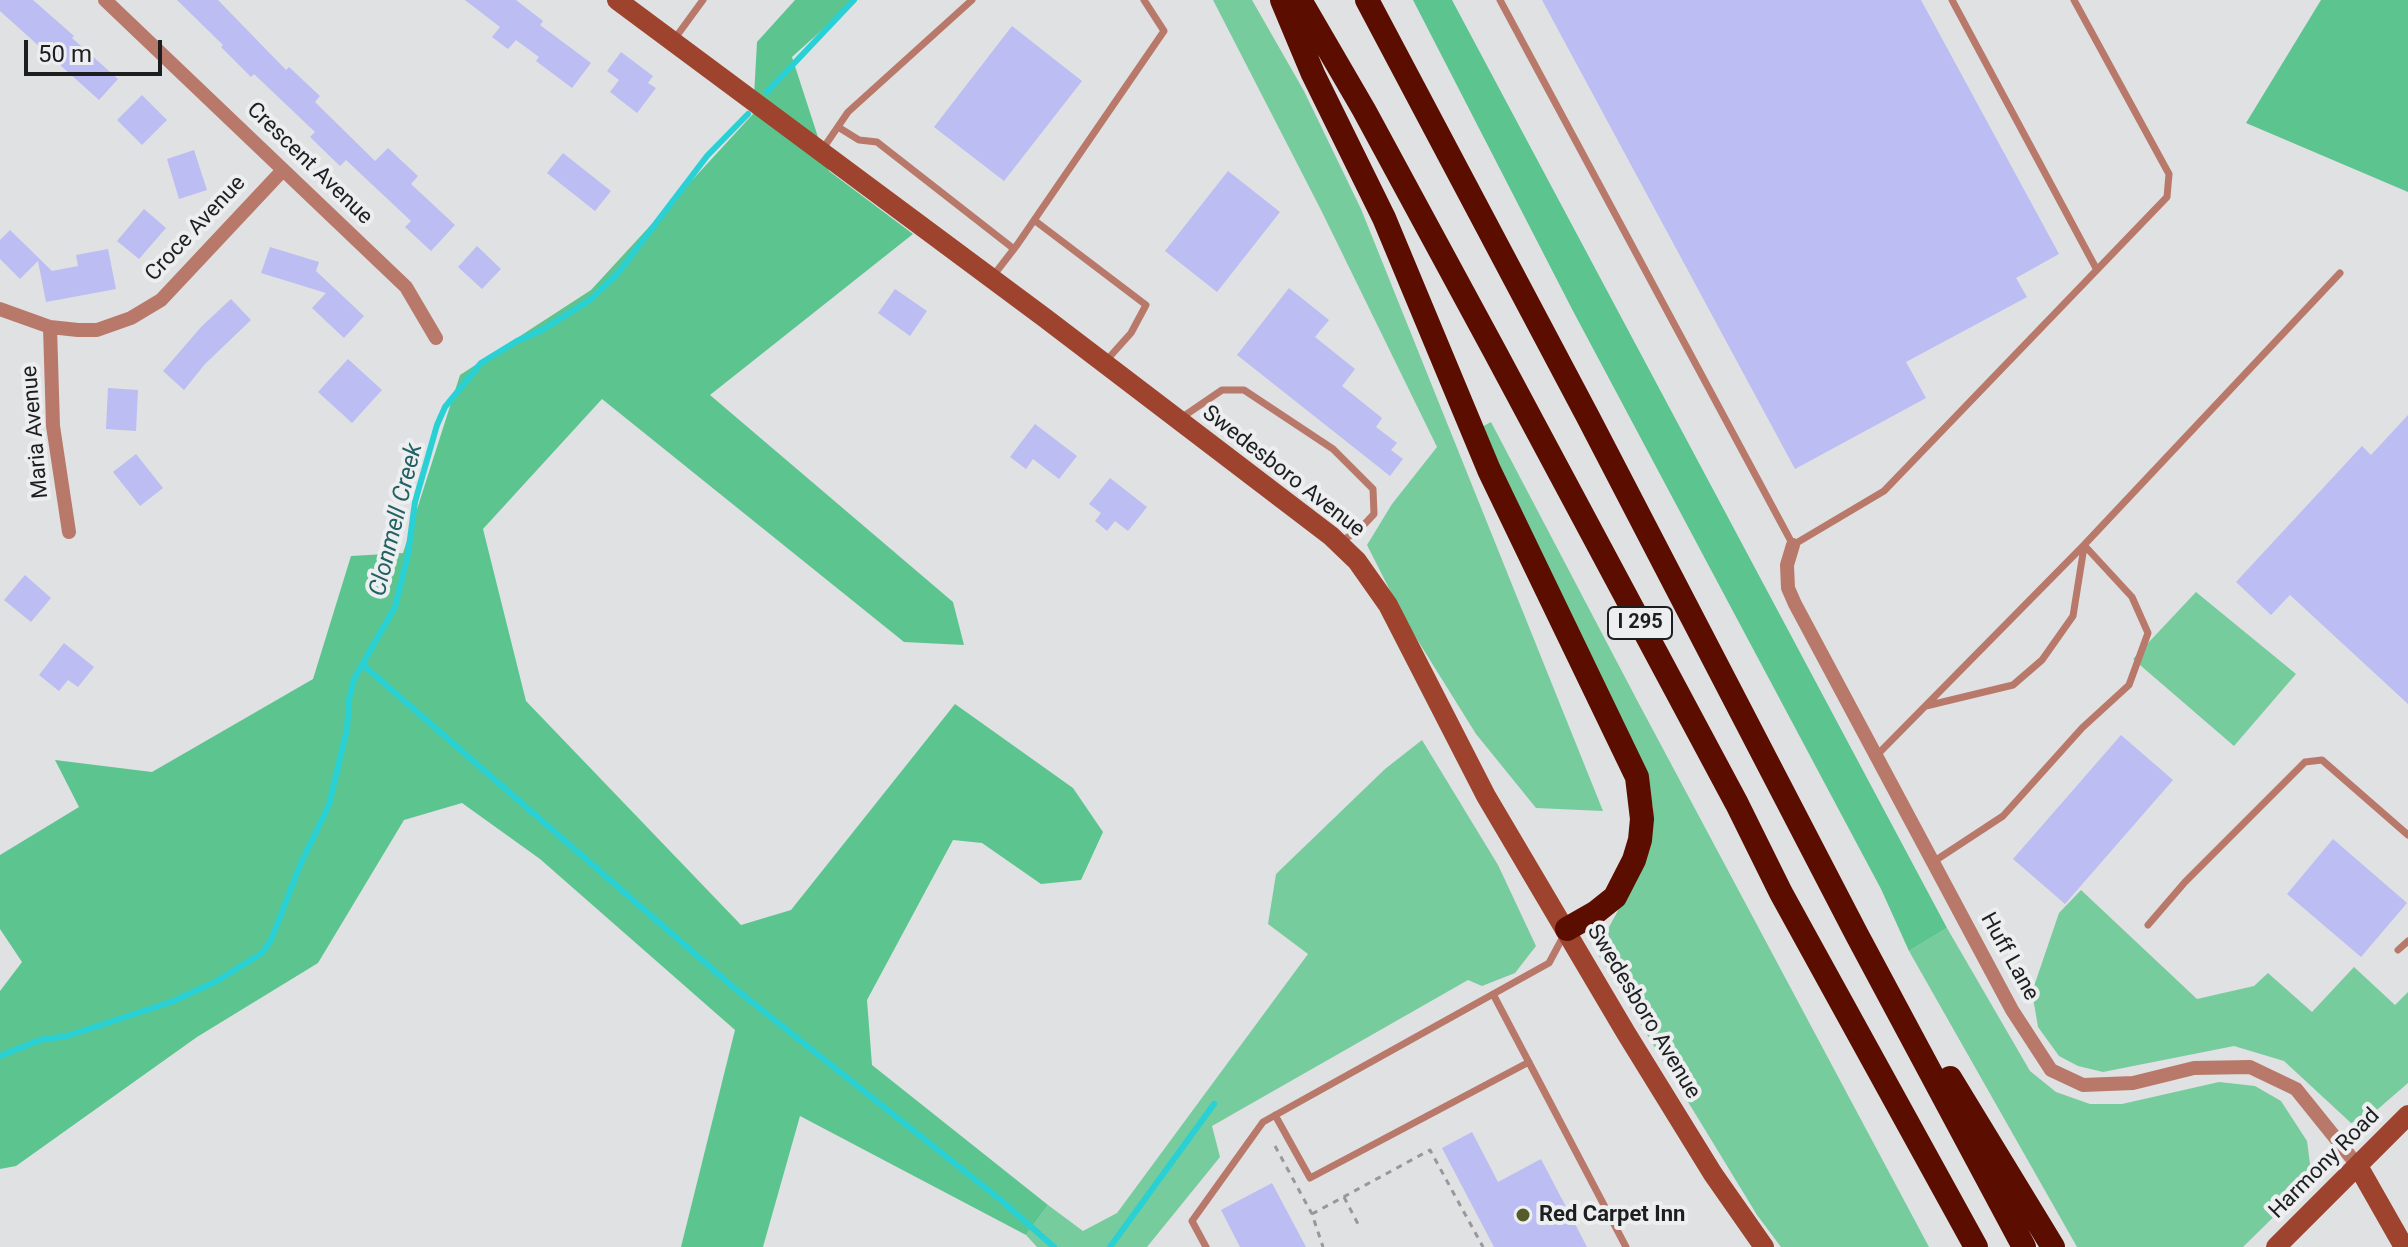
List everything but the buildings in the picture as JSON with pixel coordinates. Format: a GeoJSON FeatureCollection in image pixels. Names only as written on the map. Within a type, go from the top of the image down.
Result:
{"type":"FeatureCollection","features":[{"type":"Feature","properties":{"kind":"highway"},"geometry":{"type":"LineString","coordinates":[[1282,0],[1313,74],[1384,218],[1489,470],[1637,777],[1642,819],[1634,860],[1615,897],[1567,929]]}},
{"type":"Feature","properties":{"kind":"highway","name":"I 295"},"geometry":{"type":"LineString","coordinates":[[1300,0],[1480,323],[1737,804],[1781,893],[1976,1247]]}},
{"type":"Feature","properties":{"kind":"highway","name":"I 295"},"geometry":{"type":"LineString","coordinates":[[1367,0],[1588,417],[1816,858],[2024,1247]]}},
{"type":"Feature","properties":{"kind":"highway"},"geometry":{"type":"LineString","coordinates":[[1816,858],[2053,1247]]}},
{"type":"Feature","properties":{"kind":"street","name":"Crescent Avenue"},"geometry":{"type":"LineString","coordinates":[[105,0],[406,287],[436,338]]}},
{"type":"Feature","properties":{"kind":"street","name":"Swedesboro Avenue"},"geometry":{"type":"LineString","coordinates":[[617,0],[1104,363],[1338,543],[1357,561],[1388,605],[1467,761],[1713,1174],[1764,1247]]}},
{"type":"Feature","properties":{"kind":"street","name":"Croce Avenue"},"geometry":{"type":"LineString","coordinates":[[0,309],[50,327],[97,330],[146,310],[161,300],[283,170]]}},
{"type":"Feature","properties":{"kind":"street","name":"Maria Avenue"},"geometry":{"type":"LineString","coordinates":[[50,327],[53,426],[69,532]]}},
{"type":"Feature","properties":{"kind":"street","name":"Huff Lane"},"geometry":{"type":"LineString","coordinates":[[1793,545],[1787,565],[1788,588],[2012,1010],[2051,1070],[2083,1085],[2133,1083],[2194,1068],[2250,1067],[2296,1089],[2358,1166]]}},
{"type":"Feature","properties":{"kind":"street","name":"Harmony Road"},"geometry":{"type":"LineString","coordinates":[[2276,1247],[2408,1115]]}},
{"type":"Feature","properties":{"kind":"street"},"geometry":{"type":"LineString","coordinates":[[2358,1166],[2404,1247]]}},
{"type":"Feature","properties":{"kind":"lane"},"geometry":{"type":"LineString","coordinates":[[672,42],[703,0]]}},
{"type":"Feature","properties":{"kind":"lane"},"geometry":{"type":"LineString","coordinates":[[821,153],[848,112],[972,0]]}},
{"type":"Feature","properties":{"kind":"lane"},"geometry":{"type":"LineString","coordinates":[[991,278],[1164,31],[1144,0]]}},
{"type":"Feature","properties":{"kind":"lane"},"geometry":{"type":"LineString","coordinates":[[1500,0],[1793,545],[1884,491],[2167,197],[2169,174],[2074,0]]}},
{"type":"Feature","properties":{"kind":"lane"},"geometry":{"type":"LineString","coordinates":[[1952,0],[2097,270]]}},
{"type":"Feature","properties":{"kind":"lane"},"geometry":{"type":"LineString","coordinates":[[838,127],[859,140],[877,142],[1014,249]]}},
{"type":"Feature","properties":{"kind":"lane"},"geometry":{"type":"LineString","coordinates":[[1034,220],[1146,305],[1131,333],[1104,363]]}},
{"type":"Feature","properties":{"kind":"lane"},"geometry":{"type":"LineString","coordinates":[[1876,757],[2084,545],[2340,273]]}},
{"type":"Feature","properties":{"kind":"lane"},"geometry":{"type":"LineString","coordinates":[[1178,421],[1222,390],[1244,390],[1333,449],[1373,489],[1374,514],[1359,530],[1338,543]]}},
{"type":"Feature","properties":{"kind":"lane"},"geometry":{"type":"LineString","coordinates":[[1926,707],[2013,685],[2042,660],[2073,616],[2084,545]]}},
{"type":"Feature","properties":{"kind":"lane"},"geometry":{"type":"LineString","coordinates":[[1933,862],[2003,816],[2082,728],[2129,685],[2148,633],[2132,597],[2084,545]]}},
{"type":"Feature","properties":{"kind":"lane"},"geometry":{"type":"LineString","coordinates":[[2148,925],[2185,882],[2305,762],[2322,760],[2408,835]]}},
{"type":"Feature","properties":{"kind":"lane"},"geometry":{"type":"LineString","coordinates":[[1206,1247],[1192,1221],[1263,1122],[1549,963],[1567,929]]}},
{"type":"Feature","properties":{"kind":"lane"},"geometry":{"type":"LineString","coordinates":[[2398,950],[2408,941]]}},
{"type":"Feature","properties":{"kind":"lane"},"geometry":{"type":"LineString","coordinates":[[1493,994],[1626,1247]]}},
{"type":"Feature","properties":{"kind":"lane"},"geometry":{"type":"LineString","coordinates":[[1275,1115],[1310,1178],[1529,1062]]}},
{"type":"Feature","properties":{"kind":"path"},"geometry":{"type":"LineString","coordinates":[[1275,1146],[1312,1214],[1323,1247]]}},
{"type":"Feature","properties":{"kind":"path"},"geometry":{"type":"LineString","coordinates":[[1312,1214],[1430,1150],[1483,1247]]}},
{"type":"Feature","properties":{"kind":"path"},"geometry":{"type":"LineString","coordinates":[[1344,1197],[1358,1224]]}},
{"type":"Feature","properties":{"kind":"green space"},"geometry":{"type":"Polygon","coordinates":[[[795,0],[855,0],[792,57],[829,171],[913,234],[710,395],[953,602],[964,645],[904,642],[602,399],[483,529],[526,701],[741,925],[791,910],[955,704],[1073,788],[1103,832],[1081,880],[1041,884],[982,843],[953,840],[867,1000],[872,1065],[1048,1205],[1026,1235],[800,1116],[763,1247],[681,1247],[735,1030],[540,859],[462,803],[404,820],[318,963],[197,1037],[16,1166],[0,1169],[0,991],[22,962],[0,929],[0,855],[79,807],[55,760],[152,772],[313,679],[351,556],[403,553],[460,375],[591,290],[753,114],[757,42],[795,0]]]}},
{"type":"Feature","properties":{"kind":"green space"},"geometry":{"type":"Polygon","coordinates":[[[1213,0],[1252,0],[1304,91],[1361,209],[1603,811],[1536,808],[1476,734],[1405,620],[1367,545],[1392,504],[1437,447],[1321,210],[1213,0]]]}},
{"type":"Feature","properties":{"kind":"green space"},"geometry":{"type":"Polygon","coordinates":[[[1413,0],[1452,0],[1947,928],[1909,951],[1881,889],[1573,311],[1413,0]]]}},
{"type":"Feature","properties":{"kind":"green space"},"geometry":{"type":"Polygon","coordinates":[[[2321,0],[2408,0],[2408,192],[2246,123],[2321,0]]]}},
{"type":"Feature","properties":{"kind":"green space"},"geometry":{"type":"Polygon","coordinates":[[[1491,422],[1929,1247],[1781,1247],[1757,1215],[1596,951],[1634,881],[1648,843],[1653,807],[1644,771],[1478,429],[1491,422]]]}},
{"type":"Feature","properties":{"kind":"green space"},"geometry":{"type":"Polygon","coordinates":[[[2196,592],[2296,674],[2234,746],[2133,659],[2196,592]]]}},
{"type":"Feature","properties":{"kind":"green space"},"geometry":{"type":"Polygon","coordinates":[[[1422,740],[1498,865],[1536,946],[1515,973],[1482,986],[1468,980],[1212,1126],[1220,1157],[1147,1247],[1037,1247],[1026,1235],[1048,1205],[1083,1231],[1117,1213],[1308,954],[1268,924],[1276,874],[1385,769],[1422,740]]]}},
{"type":"Feature","properties":{"kind":"green space"},"geometry":{"type":"Polygon","coordinates":[[[2081,890],[2197,999],[2254,986],[2268,973],[2312,1012],[2354,967],[2395,1005],[2408,992],[2408,1083],[2371,1115],[2351,1123],[2284,1061],[2234,1046],[2103,1072],[2078,1066],[2059,1056],[2038,1027],[2032,992],[2059,913],[2081,890]]]}},
{"type":"Feature","properties":{"kind":"green space"},"geometry":{"type":"Polygon","coordinates":[[[1947,928],[2030,1071],[2056,1092],[2090,1104],[2122,1104],[2219,1082],[2255,1086],[2281,1101],[2307,1141],[2312,1179],[2243,1247],[2077,1247],[1909,951],[1947,928]]]}},
{"type":"Feature","properties":{"kind":"waterway","name":"Clonmell Creek"},"geometry":{"type":"LineString","coordinates":[[767,92],[854,0]]}},
{"type":"Feature","properties":{"kind":"waterway","name":"Clonmell Creek"},"geometry":{"type":"LineString","coordinates":[[0,1056],[40,1040],[67,1036],[171,1002],[217,981],[262,953],[271,940],[301,863],[329,805],[347,729],[354,679],[395,607],[408,554],[415,502],[445,407],[481,363],[590,300],[618,273],[707,156],[748,114]]}},
{"type":"Feature","properties":{"kind":"waterway"},"geometry":{"type":"LineString","coordinates":[[363,665],[733,987],[1002,1201],[1054,1247]]}},
{"type":"Feature","properties":{"kind":"waterway"},"geometry":{"type":"LineString","coordinates":[[1110,1247],[1214,1104]]}},
{"type":"Feature","properties":{"kind":"place","name":"Red Carpet Inn"},"geometry":{"type":"Point","coordinates":[1523,1215]}}]}
